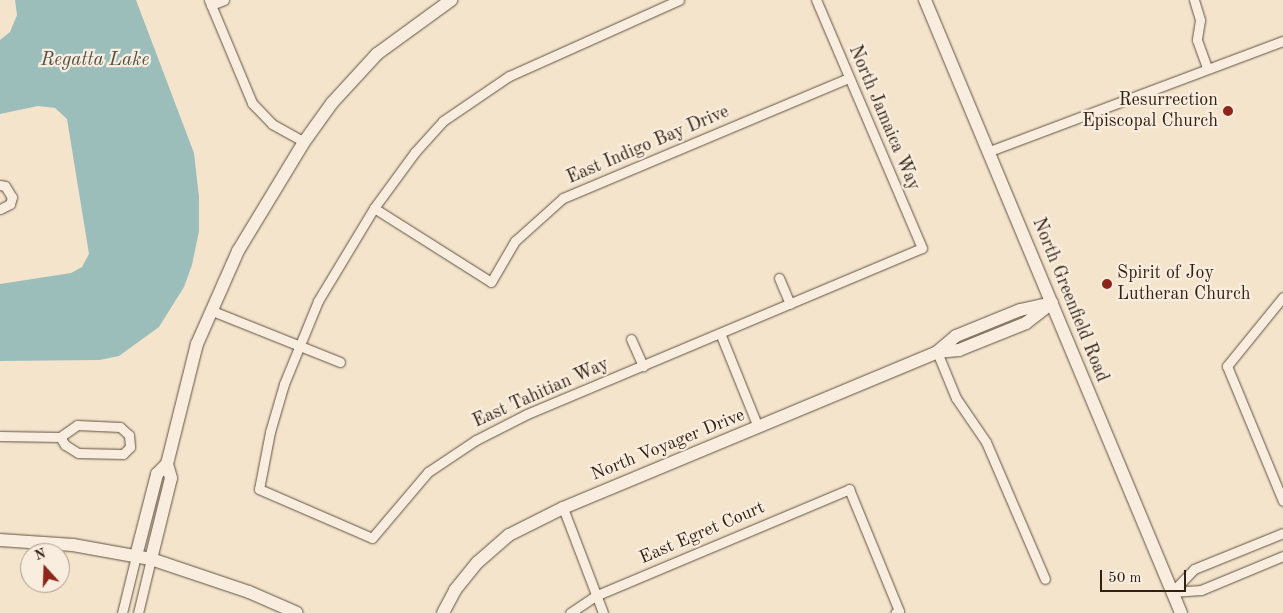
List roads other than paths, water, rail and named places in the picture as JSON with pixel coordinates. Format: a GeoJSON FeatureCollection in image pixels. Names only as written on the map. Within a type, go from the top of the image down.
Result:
{"type":"FeatureCollection","features":[{"type":"Feature","properties":{"kind":"street"},"geometry":{"type":"LineString","coordinates":[[224,0],[210,3],[252,103],[272,124],[304,142]]}},
{"type":"Feature","properties":{"kind":"street"},"geometry":{"type":"LineString","coordinates":[[122,613],[157,474],[166,464],[197,344],[210,310],[238,251],[304,142],[332,103],[377,54],[451,0]]}},
{"type":"Feature","properties":{"kind":"street"},"geometry":{"type":"LineString","coordinates":[[298,347],[318,301],[374,208],[415,152],[444,121],[473,98],[547,57],[668,2],[679,0]]}},
{"type":"Feature","properties":{"kind":"street","name":"North Jamaica Way"},"geometry":{"type":"LineString","coordinates":[[816,0],[922,248]]}},
{"type":"Feature","properties":{"kind":"street","name":"North Greenfield Road"},"geometry":{"type":"LineString","coordinates":[[925,0],[1181,613]]}},
{"type":"Feature","properties":{"kind":"street"},"geometry":{"type":"LineString","coordinates":[[1194,0],[1200,20],[1197,40],[1208,68]]}},
{"type":"Feature","properties":{"kind":"street"},"geometry":{"type":"LineString","coordinates":[[990,152],[1283,41]]}},
{"type":"Feature","properties":{"kind":"street","name":"East Indigo Bay Drive"},"geometry":{"type":"LineString","coordinates":[[374,208],[490,282],[515,240],[563,198],[850,78]]}},
{"type":"Feature","properties":{"kind":"street"},"geometry":{"type":"LineString","coordinates":[[0,185],[5,186],[12,197],[10,204],[0,209]]}},
{"type":"Feature","properties":{"kind":"street","name":"East Tahitian Way"},"geometry":{"type":"LineString","coordinates":[[298,347],[270,432],[259,489],[372,538],[428,472],[476,440],[527,414],[922,248]]}},
{"type":"Feature","properties":{"kind":"street"},"geometry":{"type":"LineString","coordinates":[[779,278],[790,304]]}},
{"type":"Feature","properties":{"kind":"street"},"geometry":{"type":"LineString","coordinates":[[1283,297],[1227,366],[1283,501]]}},
{"type":"Feature","properties":{"kind":"street","name":"North Voyager Drive"},"geometry":{"type":"LineString","coordinates":[[443,613],[455,590],[478,562],[509,535],[562,508],[938,352],[956,336],[1020,310],[1052,303]]}},
{"type":"Feature","properties":{"kind":"street"},"geometry":{"type":"LineString","coordinates":[[210,310],[298,347],[340,362]]}},
{"type":"Feature","properties":{"kind":"street"},"geometry":{"type":"LineString","coordinates":[[720,333],[758,427]]}},
{"type":"Feature","properties":{"kind":"street"},"geometry":{"type":"LineString","coordinates":[[631,339],[643,366]]}},
{"type":"Feature","properties":{"kind":"street"},"geometry":{"type":"LineString","coordinates":[[938,352],[956,398],[986,442],[1045,579]]}},
{"type":"Feature","properties":{"kind":"street"},"geometry":{"type":"LineString","coordinates":[[0,436],[60,437],[77,425],[120,427],[130,435],[130,447],[123,454],[78,452],[65,445],[60,437]]}},
{"type":"Feature","properties":{"kind":"street"},"geometry":{"type":"LineString","coordinates":[[138,613],[171,478],[166,464]]}},
{"type":"Feature","properties":{"kind":"street"},"geometry":{"type":"LineString","coordinates":[[1273,477],[1283,473]]}},
{"type":"Feature","properties":{"kind":"street","name":"East Egret Court"},"geometry":{"type":"LineString","coordinates":[[570,613],[596,596],[849,489],[897,612]]}},
{"type":"Feature","properties":{"kind":"street"},"geometry":{"type":"LineString","coordinates":[[562,508],[604,613]]}},
{"type":"Feature","properties":{"kind":"street"},"geometry":{"type":"LineString","coordinates":[[1172,592],[1194,568],[1283,532]]}},
{"type":"Feature","properties":{"kind":"street"},"geometry":{"type":"LineString","coordinates":[[0,540],[49,543],[151,559],[199,574],[297,613]]}},
{"type":"Feature","properties":{"kind":"street"},"geometry":{"type":"LineString","coordinates":[[1172,592],[1201,590],[1283,556]]}},
{"type":"Feature","properties":{"kind":"water","name":"Regatta Lake"},"geometry":{"type":"Polygon","coordinates":[[[15,0],[136,0],[194,153],[199,197],[199,231],[192,265],[184,287],[159,327],[119,356],[100,360],[0,361],[0,284],[71,273],[82,267],[89,254],[67,119],[55,108],[38,106],[0,114],[0,40],[10,32],[17,15],[15,0]]]}},
{"type":"Feature","properties":{"kind":"place","name":"Resurrection Episcopal Church"},"geometry":{"type":"Point","coordinates":[1228,111]}},
{"type":"Feature","properties":{"kind":"place","name":"Spirit of Joy Lutheran Church"},"geometry":{"type":"Point","coordinates":[1107,284]}}]}
